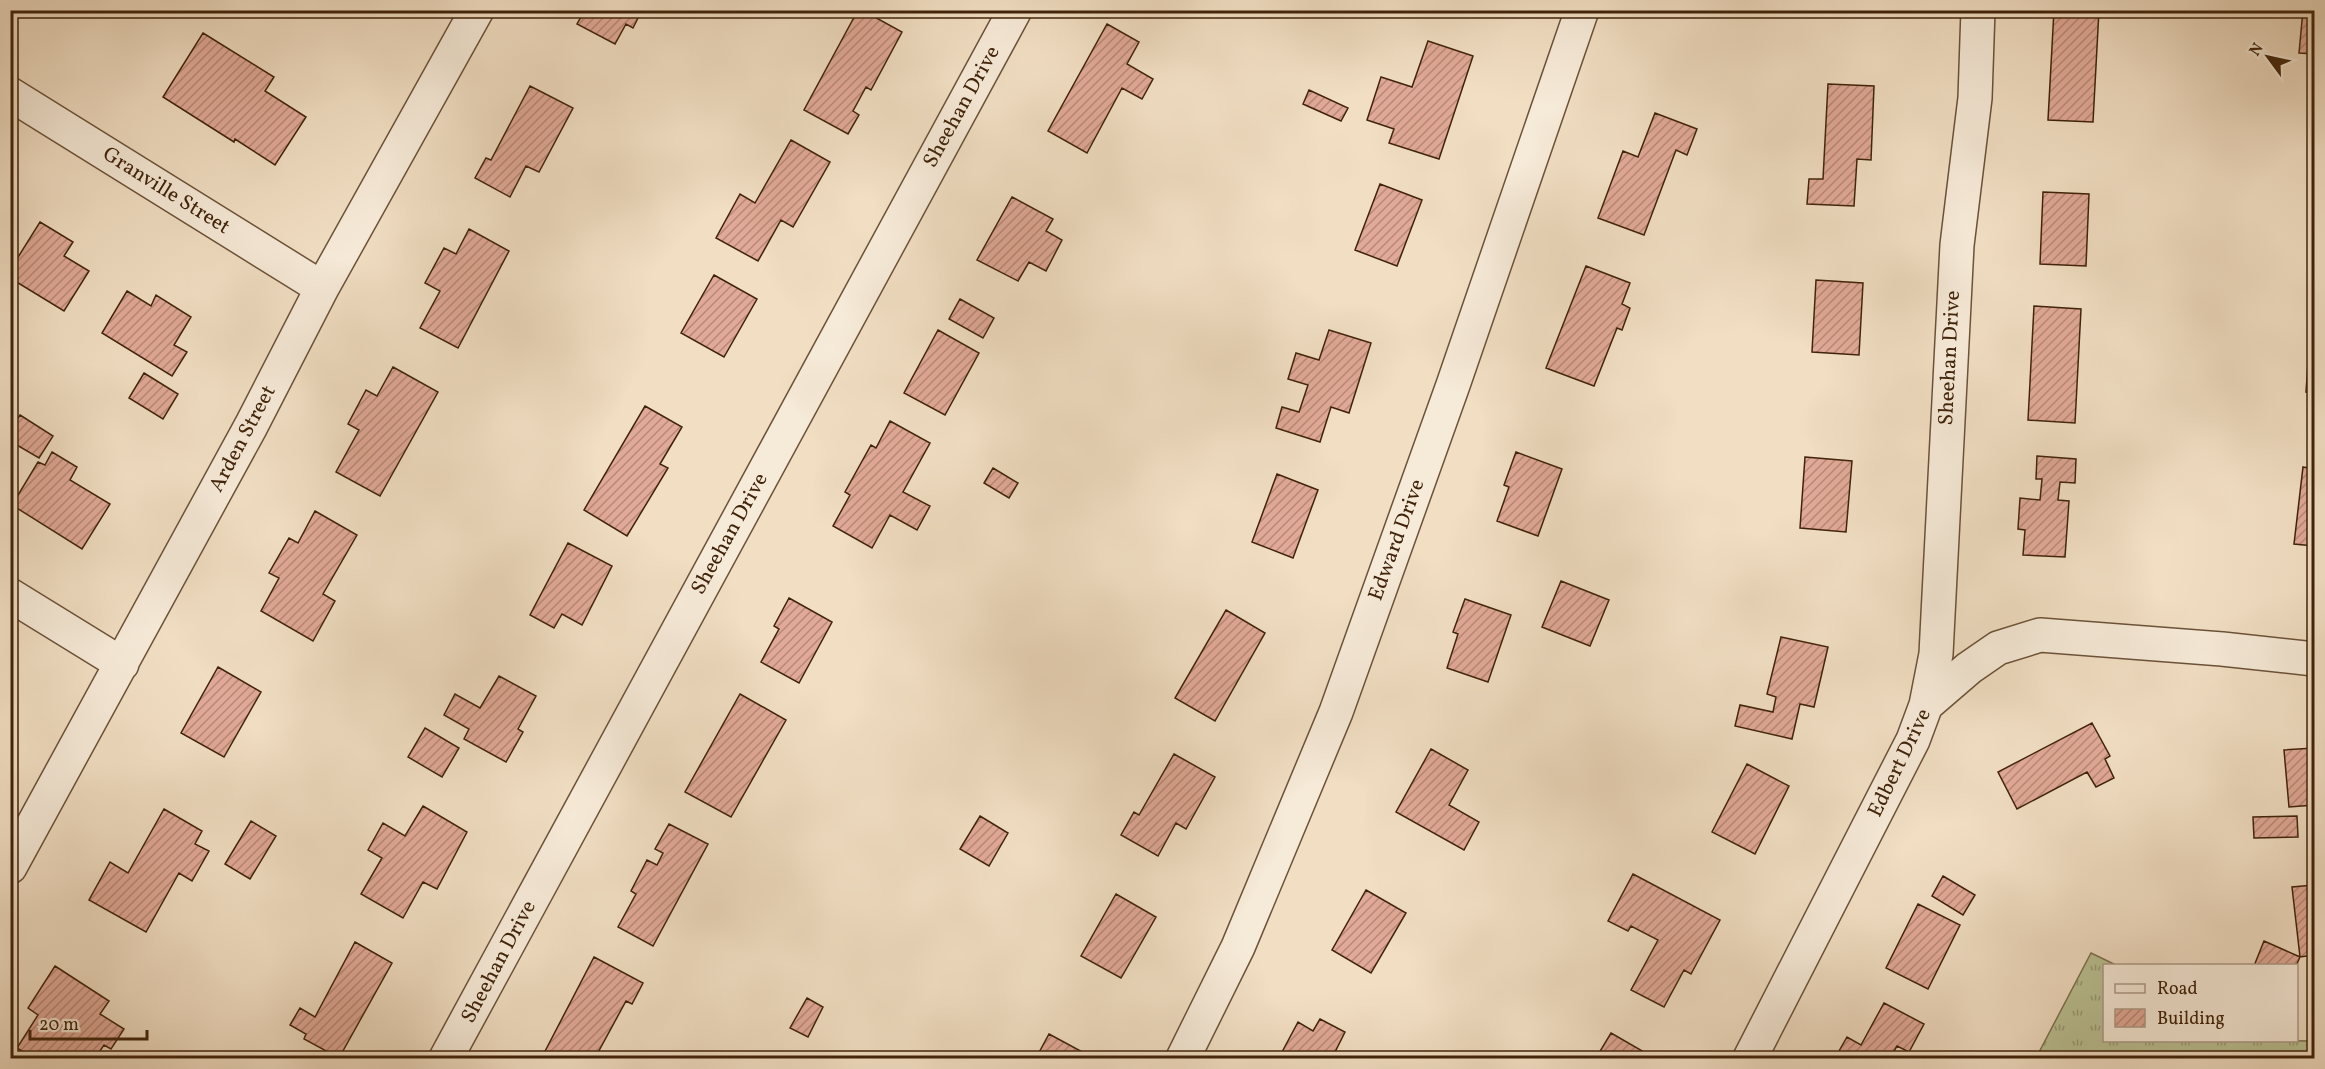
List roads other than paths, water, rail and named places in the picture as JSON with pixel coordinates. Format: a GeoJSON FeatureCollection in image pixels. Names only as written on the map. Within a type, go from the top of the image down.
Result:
{"type":"FeatureCollection","features":[{"type":"Feature","properties":{"kind":"street","name":"Arden Street"},"geometry":{"type":"LineString","coordinates":[[10,867],[251,426],[322,288],[477,10]]}},
{"type":"Feature","properties":{"kind":"street","name":"Sheehan Drive"},"geometry":{"type":"LineString","coordinates":[[446,1059],[1015,10]]}},
{"type":"Feature","properties":{"kind":"street","name":"Edward Drive"},"geometry":{"type":"LineString","coordinates":[[1183,1059],[1238,947],[1335,712],[1453,385],[1582,10]]}},
{"type":"Feature","properties":{"kind":"street","name":"Sheehan Drive"},"geometry":{"type":"LineString","coordinates":[[1926,705],[1935,654],[1957,245],[1975,98],[1978,10]]}},
{"type":"Feature","properties":{"kind":"street","name":"Granville Street"},"geometry":{"type":"LineString","coordinates":[[10,94],[322,288]]}},
{"type":"Feature","properties":{"kind":"street"},"geometry":{"type":"LineString","coordinates":[[10,595],[122,664]]}},
{"type":"Feature","properties":{"kind":"street","name":"Edbert Drive"},"geometry":{"type":"LineString","coordinates":[[1750,1059],[1913,740],[1926,705],[1983,657],[2011,643],[2040,635],[2222,648],[2314,659]]}}]}
